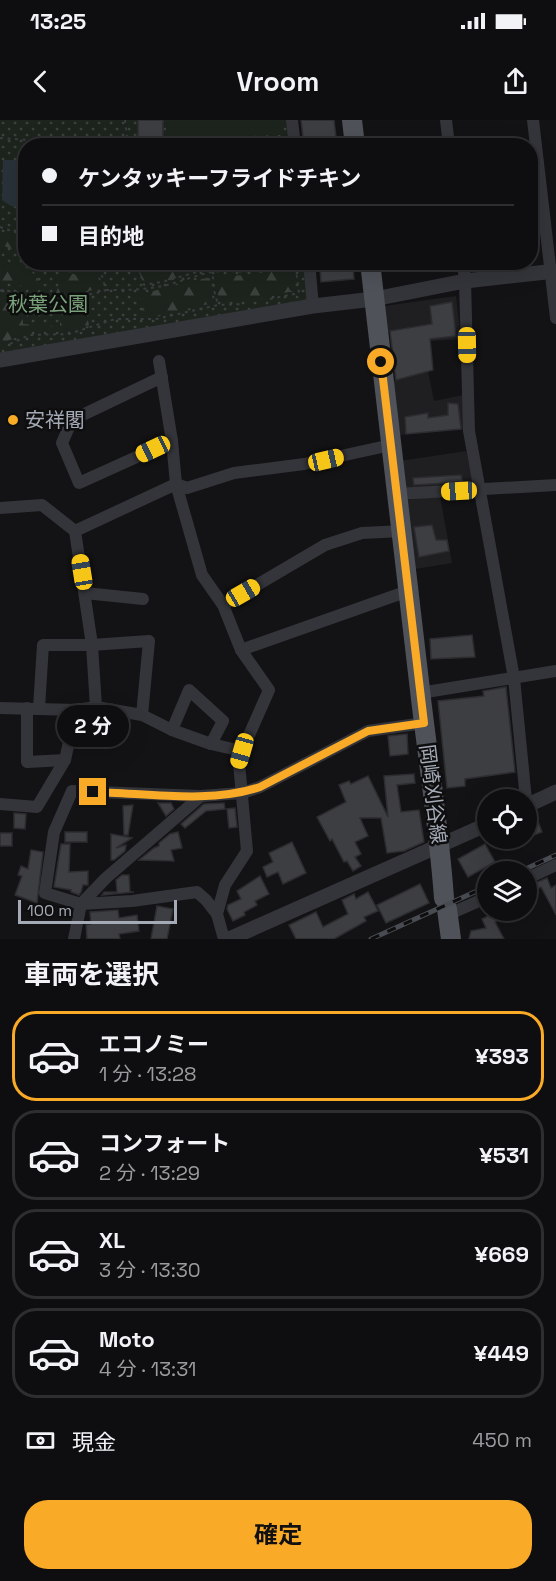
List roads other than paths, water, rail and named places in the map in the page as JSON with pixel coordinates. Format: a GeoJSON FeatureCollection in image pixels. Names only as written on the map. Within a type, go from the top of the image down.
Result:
{"type":"FeatureCollection","features":[{"type":"Feature","properties":{"kind":"main road"},"geometry":{"type":"LineString","coordinates":[[352,120],[354,138]]}},
{"type":"Feature","properties":{"kind":"main road","name":"岡崎刈谷線"},"geometry":{"type":"LineString","coordinates":[[371,270],[451,939]]}},
{"type":"Feature","properties":{"kind":"street"},"geometry":{"type":"LineString","coordinates":[[292,120],[294,138]]}},
{"type":"Feature","properties":{"kind":"street"},"geometry":{"type":"LineString","coordinates":[[446,120],[448,138]]}},
{"type":"Feature","properties":{"kind":"street"},"geometry":{"type":"LineString","coordinates":[[533,120],[536,138]]}},
{"type":"Feature","properties":{"kind":"street"},"geometry":{"type":"LineString","coordinates":[[538,156],[554,271],[556,318]]}},
{"type":"Feature","properties":{"kind":"street"},"geometry":{"type":"LineString","coordinates":[[310,270],[313,306]]}},
{"type":"Feature","properties":{"kind":"street"},"geometry":{"type":"LineString","coordinates":[[464,270],[469,431],[514,678],[525,789]]}},
{"type":"Feature","properties":{"kind":"street"},"geometry":{"type":"LineString","coordinates":[[0,360],[313,306],[374,299],[465,281],[554,271]]}},
{"type":"Feature","properties":{"kind":"street"},"geometry":{"type":"LineString","coordinates":[[159,361],[172,441],[176,484],[202,575],[223,605],[241,650],[269,690],[239,763],[247,851],[225,885],[217,914]]}},
{"type":"Feature","properties":{"kind":"street"},"geometry":{"type":"LineString","coordinates":[[162,377],[72,420],[62,443],[79,483],[172,441]]}},
{"type":"Feature","properties":{"kind":"street"},"geometry":{"type":"LineString","coordinates":[[75,531],[176,484],[187,488],[234,473],[304,464],[391,445]]}},
{"type":"Feature","properties":{"kind":"street"},"geometry":{"type":"LineString","coordinates":[[397,494],[555,485],[556,499]]}},
{"type":"Feature","properties":{"kind":"street"},"geometry":{"type":"LineString","coordinates":[[0,508],[42,505],[75,531],[92,645],[96,707]]}},
{"type":"Feature","properties":{"kind":"street"},"geometry":{"type":"LineString","coordinates":[[223,605],[325,545],[362,533],[403,531]]}},
{"type":"Feature","properties":{"kind":"street"},"geometry":{"type":"LineString","coordinates":[[241,650],[408,591]]}},
{"type":"Feature","properties":{"kind":"street"},"geometry":{"type":"LineString","coordinates":[[85,593],[143,599]]}},
{"type":"Feature","properties":{"kind":"street"},"geometry":{"type":"LineString","coordinates":[[65,760],[27,762],[33,708],[44,645],[92,645],[149,641],[142,715]]}},
{"type":"Feature","properties":{"kind":"street"},"geometry":{"type":"LineString","coordinates":[[420,693],[556,671]]}},
{"type":"Feature","properties":{"kind":"street"},"geometry":{"type":"LineString","coordinates":[[172,730],[189,690],[223,721],[211,744]]}},
{"type":"Feature","properties":{"kind":"street"},"geometry":{"type":"LineString","coordinates":[[0,708],[76,710],[96,707],[142,715],[172,730],[211,744],[242,751]]}},
{"type":"Feature","properties":{"kind":"street"},"geometry":{"type":"LineString","coordinates":[[0,804],[37,807],[65,760],[76,710]]}},
{"type":"Feature","properties":{"kind":"street"},"geometry":{"type":"LineString","coordinates":[[224,939],[217,914],[196,892],[132,901],[81,904],[45,893],[54,832],[72,791],[201,796],[242,793],[260,787],[368,731],[424,723]]}},
{"type":"Feature","properties":{"kind":"street"},"geometry":{"type":"LineString","coordinates":[[537,801],[556,792]]}},
{"type":"Feature","properties":{"kind":"street"},"geometry":{"type":"LineString","coordinates":[[74,939],[81,904],[114,871],[201,796]]}},
{"type":"Feature","properties":{"kind":"street"},"geometry":{"type":"LineString","coordinates":[[229,939],[477,829]]}},
{"type":"Feature","properties":{"kind":"street"},"geometry":{"type":"LineString","coordinates":[[537,874],[556,866]]}},
{"type":"Feature","properties":{"kind":"street"},"geometry":{"type":"LineString","coordinates":[[446,907],[477,900]]}},
{"type":"Feature","properties":{"kind":"railway"},"geometry":{"type":"LineString","coordinates":[[537,864],[556,855]]}},
{"type":"Feature","properties":{"kind":"railway"},"geometry":{"type":"LineString","coordinates":[[371,939],[477,891]]}},
{"type":"Feature","properties":{"kind":"place","name":"安祥閣"},"geometry":{"type":"Point","coordinates":[13,420]}},
{"type":"Feature","properties":{"kind":"park label","name":"秋葉公園"},"geometry":{"type":"Point","coordinates":[48,304]}}]}
